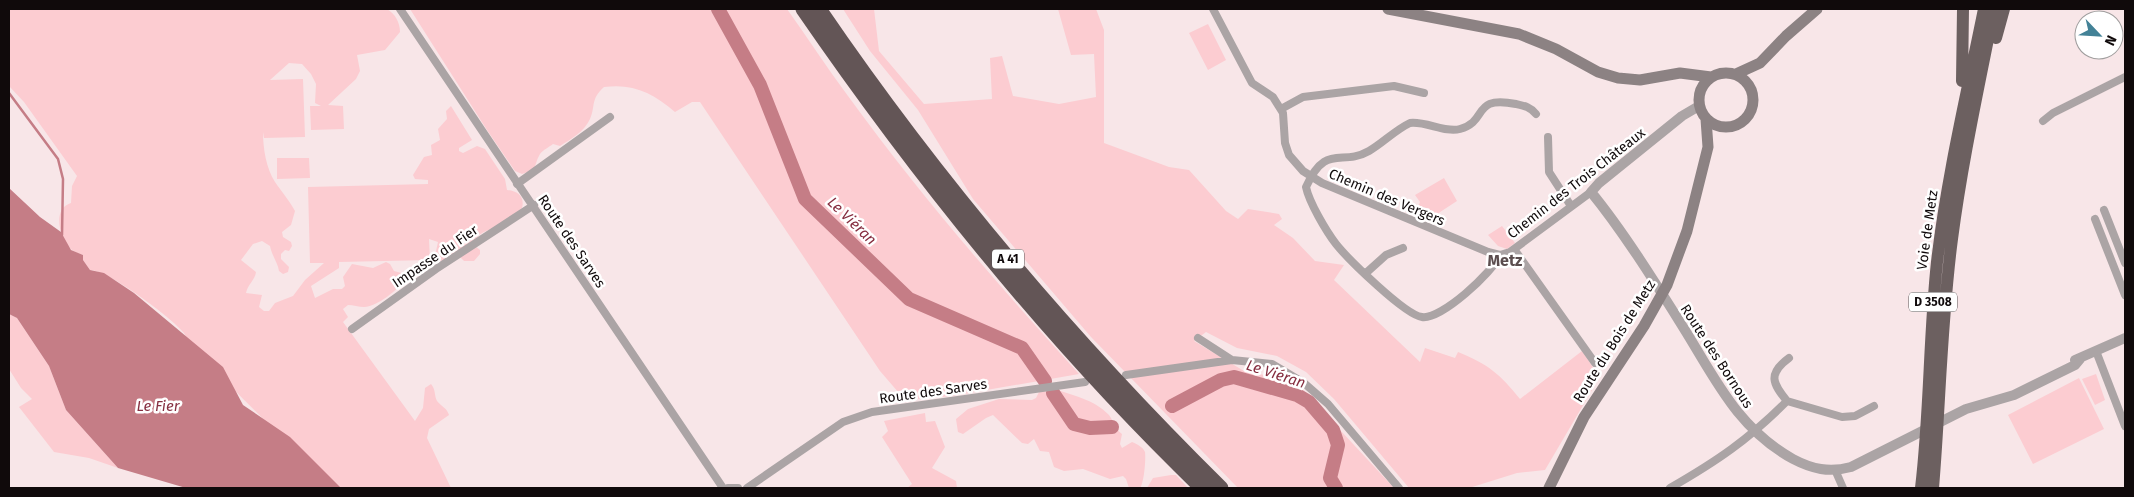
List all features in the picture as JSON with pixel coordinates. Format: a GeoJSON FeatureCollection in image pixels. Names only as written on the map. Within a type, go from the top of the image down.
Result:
{"type":"FeatureCollection","features":[{"type":"Feature","properties":{"kind":"highway","name":"A 41"},"geometry":{"type":"LineString","coordinates":[[803,9],[855,84],[1004,275],[1160,448],[1202,488]]}},
{"type":"Feature","properties":{"kind":"highway","name":"A 41"},"geometry":{"type":"LineString","coordinates":[[819,9],[865,76],[947,186],[1013,266],[1170,438],[1221,488]]}},
{"type":"Feature","properties":{"kind":"highway"},"geometry":{"type":"LineString","coordinates":[[1961,117],[1963,9]]}},
{"type":"Feature","properties":{"kind":"highway","name":"Voie de Metz"},"geometry":{"type":"LineString","coordinates":[[1921,488],[1936,276],[1950,172],[1984,9]]}},
{"type":"Feature","properties":{"kind":"highway","name":"Voie de Metz"},"geometry":{"type":"LineString","coordinates":[[1933,488],[1944,320],[1961,179],[1994,9]]}},
{"type":"Feature","properties":{"kind":"highway"},"geometry":{"type":"LineString","coordinates":[[1961,179],[2004,9]]}},
{"type":"Feature","properties":{"kind":"main road"},"geometry":{"type":"LineString","coordinates":[[1388,9],[1520,34],[1551,47],[1598,72],[1618,78],[1640,80],[1686,74],[1711,77]]}},
{"type":"Feature","properties":{"kind":"main road"},"geometry":{"type":"LineString","coordinates":[[1750,87],[1760,63],[1786,36],[1817,9]]}},
{"type":"Feature","properties":{"kind":"main road"},"geometry":{"type":"LineString","coordinates":[[1729,127],[1713,124],[1706,119],[1699,106],[1700,92],[1711,77],[1719,73],[1736,74],[1760,63]]}},
{"type":"Feature","properties":{"kind":"main road"},"geometry":{"type":"LineString","coordinates":[[1686,74],[1700,92]]}},
{"type":"Feature","properties":{"kind":"main road"},"geometry":{"type":"LineString","coordinates":[[1708,147],[1729,127],[1741,122],[1750,112],[1753,95],[1750,87],[1736,74]]}},
{"type":"Feature","properties":{"kind":"main road","name":"Route du Bois de Metz"},"geometry":{"type":"LineString","coordinates":[[1549,488],[1584,417],[1658,303],[1667,284],[1687,231],[1708,147],[1706,119]]}},
{"type":"Feature","properties":{"kind":"street","name":"Route des Sarves"},"geometry":{"type":"LineString","coordinates":[[400,9],[517,184],[534,205],[723,488]]}},
{"type":"Feature","properties":{"kind":"street"},"geometry":{"type":"LineString","coordinates":[[1214,9],[1252,83],[1273,98],[1281,109],[1285,123],[1285,143],[1289,155],[1311,177]]}},
{"type":"Feature","properties":{"kind":"street"},"geometry":{"type":"LineString","coordinates":[[2043,121],[2053,113],[2125,77]]}},
{"type":"Feature","properties":{"kind":"street"},"geometry":{"type":"LineString","coordinates":[[1281,109],[1303,97],[1394,86],[1424,94]]}},
{"type":"Feature","properties":{"kind":"street","name":"Chemin des Vergers"},"geometry":{"type":"LineString","coordinates":[[1500,255],[1488,252],[1365,202],[1311,177],[1320,165],[1327,160],[1366,153],[1410,122],[1460,129],[1472,123],[1486,106],[1497,101],[1530,108],[1536,114]]}},
{"type":"Feature","properties":{"kind":"street","name":"Chemin des Trois Châteaux"},"geometry":{"type":"LineString","coordinates":[[1311,177],[1306,189],[1337,246],[1406,310],[1422,317],[1430,317],[1470,289],[1493,269],[1500,255],[1514,249],[1591,192],[1599,183],[1675,122],[1699,106]]}},
{"type":"Feature","properties":{"kind":"street"},"geometry":{"type":"LineString","coordinates":[[517,184],[610,117]]}},
{"type":"Feature","properties":{"kind":"street"},"geometry":{"type":"LineString","coordinates":[[1548,137],[1549,172],[1571,206]]}},
{"type":"Feature","properties":{"kind":"street","name":"Route des Bornous"},"geometry":{"type":"LineString","coordinates":[[1591,192],[1669,305],[1731,405],[1755,433],[1797,461],[1815,468],[1836,472]]}},
{"type":"Feature","properties":{"kind":"street","name":"Impasse du Fier"},"geometry":{"type":"LineString","coordinates":[[352,329],[436,269],[534,205]]}},
{"type":"Feature","properties":{"kind":"street"},"geometry":{"type":"LineString","coordinates":[[2104,210],[2125,263]]}},
{"type":"Feature","properties":{"kind":"street"},"geometry":{"type":"LineString","coordinates":[[2095,219],[2125,296]]}},
{"type":"Feature","properties":{"kind":"street"},"geometry":{"type":"LineString","coordinates":[[1366,273],[1386,255],[1403,248]]}},
{"type":"Feature","properties":{"kind":"street"},"geometry":{"type":"LineString","coordinates":[[1514,249],[1595,364]]}},
{"type":"Feature","properties":{"kind":"street"},"geometry":{"type":"LineString","coordinates":[[1198,338],[1232,360]]}},
{"type":"Feature","properties":{"kind":"street"},"geometry":{"type":"LineString","coordinates":[[1843,488],[1836,472],[1863,462],[1966,409],[1998,400],[2012,390],[2073,360],[2080,359],[2125,338]]}},
{"type":"Feature","properties":{"kind":"street"},"geometry":{"type":"LineString","coordinates":[[2096,351],[2125,426]]}},
{"type":"Feature","properties":{"kind":"street"},"geometry":{"type":"LineString","coordinates":[[1789,358],[1781,364],[1774,376],[1774,386],[1787,401],[1842,417],[1856,416],[1874,406]]}},
{"type":"Feature","properties":{"kind":"street"},"geometry":{"type":"LineString","coordinates":[[1126,375],[1232,360],[1272,364],[1304,383],[1328,404],[1399,488]]}},
{"type":"Feature","properties":{"kind":"street","name":"Route des Sarves"},"geometry":{"type":"LineString","coordinates":[[747,488],[843,422],[872,412],[1085,382]]}},
{"type":"Feature","properties":{"kind":"street"},"geometry":{"type":"LineString","coordinates":[[1670,488],[1721,458],[1755,433],[1787,401]]}},
{"type":"Feature","properties":{"kind":"street"},"geometry":{"type":"LineString","coordinates":[[728,488],[738,488]]}},
{"type":"Feature","properties":{"kind":"shaded area"},"geometry":{"type":"Polygon","coordinates":[[[9,9],[387,9],[392,13],[398,22],[400,32],[385,50],[357,55],[360,71],[356,79],[328,105],[343,106],[344,129],[311,130],[310,106],[321,106],[315,103],[316,84],[311,74],[302,64],[289,63],[270,80],[303,79],[305,137],[264,138],[263,132],[264,151],[269,171],[295,211],[291,225],[282,232],[283,237],[291,242],[292,246],[289,251],[285,250],[281,254],[281,259],[289,267],[288,272],[283,274],[279,271],[270,246],[262,241],[253,244],[241,260],[256,272],[246,293],[262,295],[259,307],[264,311],[269,311],[275,303],[293,296],[305,280],[324,263],[310,263],[308,187],[428,184],[428,180],[415,179],[413,175],[424,157],[432,155],[431,145],[440,140],[438,129],[447,119],[446,111],[451,106],[472,140],[459,148],[459,151],[463,153],[477,146],[485,149],[505,179],[507,190],[520,195],[523,204],[522,208],[500,226],[484,232],[478,237],[475,246],[480,250],[480,254],[474,261],[464,261],[460,257],[436,262],[425,272],[409,279],[406,274],[412,271],[414,264],[430,260],[339,262],[339,268],[311,286],[315,298],[333,289],[342,289],[345,286],[343,277],[352,264],[373,268],[386,262],[390,264],[394,271],[405,274],[406,280],[381,301],[364,307],[348,305],[343,309],[348,317],[343,322],[415,421],[423,408],[425,388],[431,384],[433,386],[437,401],[446,409],[449,415],[429,429],[427,438],[451,488],[332,488],[206,362],[177,326],[154,306],[124,286],[99,272],[90,270],[83,260],[83,255],[72,250],[64,239],[59,218],[65,206],[71,203],[72,186],[77,176],[24,102],[9,86],[9,9]],[[429,239],[430,260],[436,251],[438,242],[429,239]]]}},
{"type":"Feature","properties":{"kind":"shaded area"},"geometry":{"type":"Polygon","coordinates":[[[410,9],[787,9],[840,85],[931,204],[989,273],[1079,374],[952,396],[905,400],[880,371],[700,102],[692,102],[675,112],[659,100],[642,91],[624,87],[604,87],[597,96],[590,119],[584,128],[560,146],[553,144],[544,150],[540,154],[535,167],[522,174],[515,171],[487,130],[410,9]]]}},
{"type":"Feature","properties":{"kind":"shaded area"},"geometry":{"type":"Polygon","coordinates":[[[843,9],[874,9],[879,51],[924,104],[992,99],[990,58],[1002,56],[1013,96],[1059,104],[1096,97],[1094,54],[1071,55],[1058,9],[1096,9],[1104,30],[1104,143],[1169,167],[1189,170],[1226,211],[1238,219],[1248,209],[1279,214],[1282,219],[1274,225],[1293,238],[1315,261],[1344,265],[1334,280],[1420,362],[1425,348],[1455,358],[1458,352],[1478,361],[1493,371],[1520,399],[1582,351],[1594,369],[1592,390],[1545,470],[1517,473],[1469,488],[1409,488],[1334,399],[1306,372],[1277,356],[1237,348],[1206,332],[1194,341],[1244,371],[1284,379],[1301,388],[1394,488],[1238,488],[1091,337],[973,199],[918,110],[870,51],[843,9]]]}},
{"type":"Feature","properties":{"kind":"shaded area"},"geometry":{"type":"Polygon","coordinates":[[[1208,24],[1226,60],[1208,70],[1189,33],[1208,24]]]}},
{"type":"Feature","properties":{"kind":"shaded area"},"geometry":{"type":"Polygon","coordinates":[[[277,158],[309,158],[310,178],[277,179],[277,158]]]}},
{"type":"Feature","properties":{"kind":"shaded area"},"geometry":{"type":"Polygon","coordinates":[[[1444,178],[1457,201],[1434,216],[1417,209],[1420,202],[1415,195],[1444,178]]]}},
{"type":"Feature","properties":{"kind":"shaded area"},"geometry":{"type":"Polygon","coordinates":[[[1502,226],[1515,243],[1507,249],[1498,246],[1488,235],[1502,226]]]}},
{"type":"Feature","properties":{"kind":"shaded area"},"geometry":{"type":"Polygon","coordinates":[[[9,314],[17,318],[49,366],[66,410],[118,468],[89,458],[54,452],[19,407],[32,399],[21,388],[9,369],[9,314]]]}},
{"type":"Feature","properties":{"kind":"shaded area"},"geometry":{"type":"Polygon","coordinates":[[[2096,374],[2105,400],[2095,405],[2082,379],[2096,374]]]}},
{"type":"Feature","properties":{"kind":"shaded area"},"geometry":{"type":"Polygon","coordinates":[[[2079,378],[2104,429],[2033,464],[2008,415],[2079,378]]]}},
{"type":"Feature","properties":{"kind":"shaded area"},"geometry":{"type":"Polygon","coordinates":[[[1052,388],[1082,398],[1096,405],[1109,415],[1122,434],[1120,444],[1122,448],[1132,442],[1143,449],[1145,452],[1145,465],[1140,488],[1129,488],[1123,476],[1110,479],[1083,469],[1064,471],[1054,467],[1049,452],[1040,451],[1034,439],[1028,444],[1022,443],[993,415],[963,434],[958,432],[956,419],[968,409],[999,399],[1032,400],[1036,398],[1039,392],[1052,388]]]}},
{"type":"Feature","properties":{"kind":"shaded area"},"geometry":{"type":"Polygon","coordinates":[[[925,413],[926,422],[935,421],[945,447],[932,468],[956,481],[957,488],[907,488],[912,484],[882,437],[888,431],[884,421],[925,413]]]}},
{"type":"Feature","properties":{"kind":"shaded area"},"geometry":{"type":"Polygon","coordinates":[[[1176,475],[1188,488],[1147,488],[1153,478],[1176,475]]]}},
{"type":"Feature","properties":{"kind":"water","name":"Le Fier"},"geometry":{"type":"Polygon","coordinates":[[[9,188],[40,217],[61,232],[71,250],[83,255],[83,260],[90,270],[104,273],[134,293],[223,367],[243,405],[290,437],[341,488],[186,488],[118,468],[66,410],[49,366],[17,318],[9,314],[9,188]]]}},
{"type":"Feature","properties":{"kind":"waterway","name":"Le Viéran"},"geometry":{"type":"LineString","coordinates":[[718,9],[760,85],[805,199],[909,299],[1022,348],[1045,381]]}},
{"type":"Feature","properties":{"kind":"waterway"},"geometry":{"type":"LineString","coordinates":[[9,93],[58,159],[63,179],[62,235]]}},
{"type":"Feature","properties":{"kind":"waterway","name":"Le Viéran"},"geometry":{"type":"LineString","coordinates":[[1172,406],[1221,380],[1234,377],[1297,395],[1309,402],[1333,430],[1338,445],[1330,478],[1336,488]]}},
{"type":"Feature","properties":{"kind":"waterway","name":"Le Viéran"},"geometry":{"type":"LineString","coordinates":[[1053,393],[1074,424],[1090,428],[1112,427]]}},
{"type":"Feature","properties":{"kind":"district","name":"Metz"},"geometry":{"type":"Point","coordinates":[1505,260]}}]}
